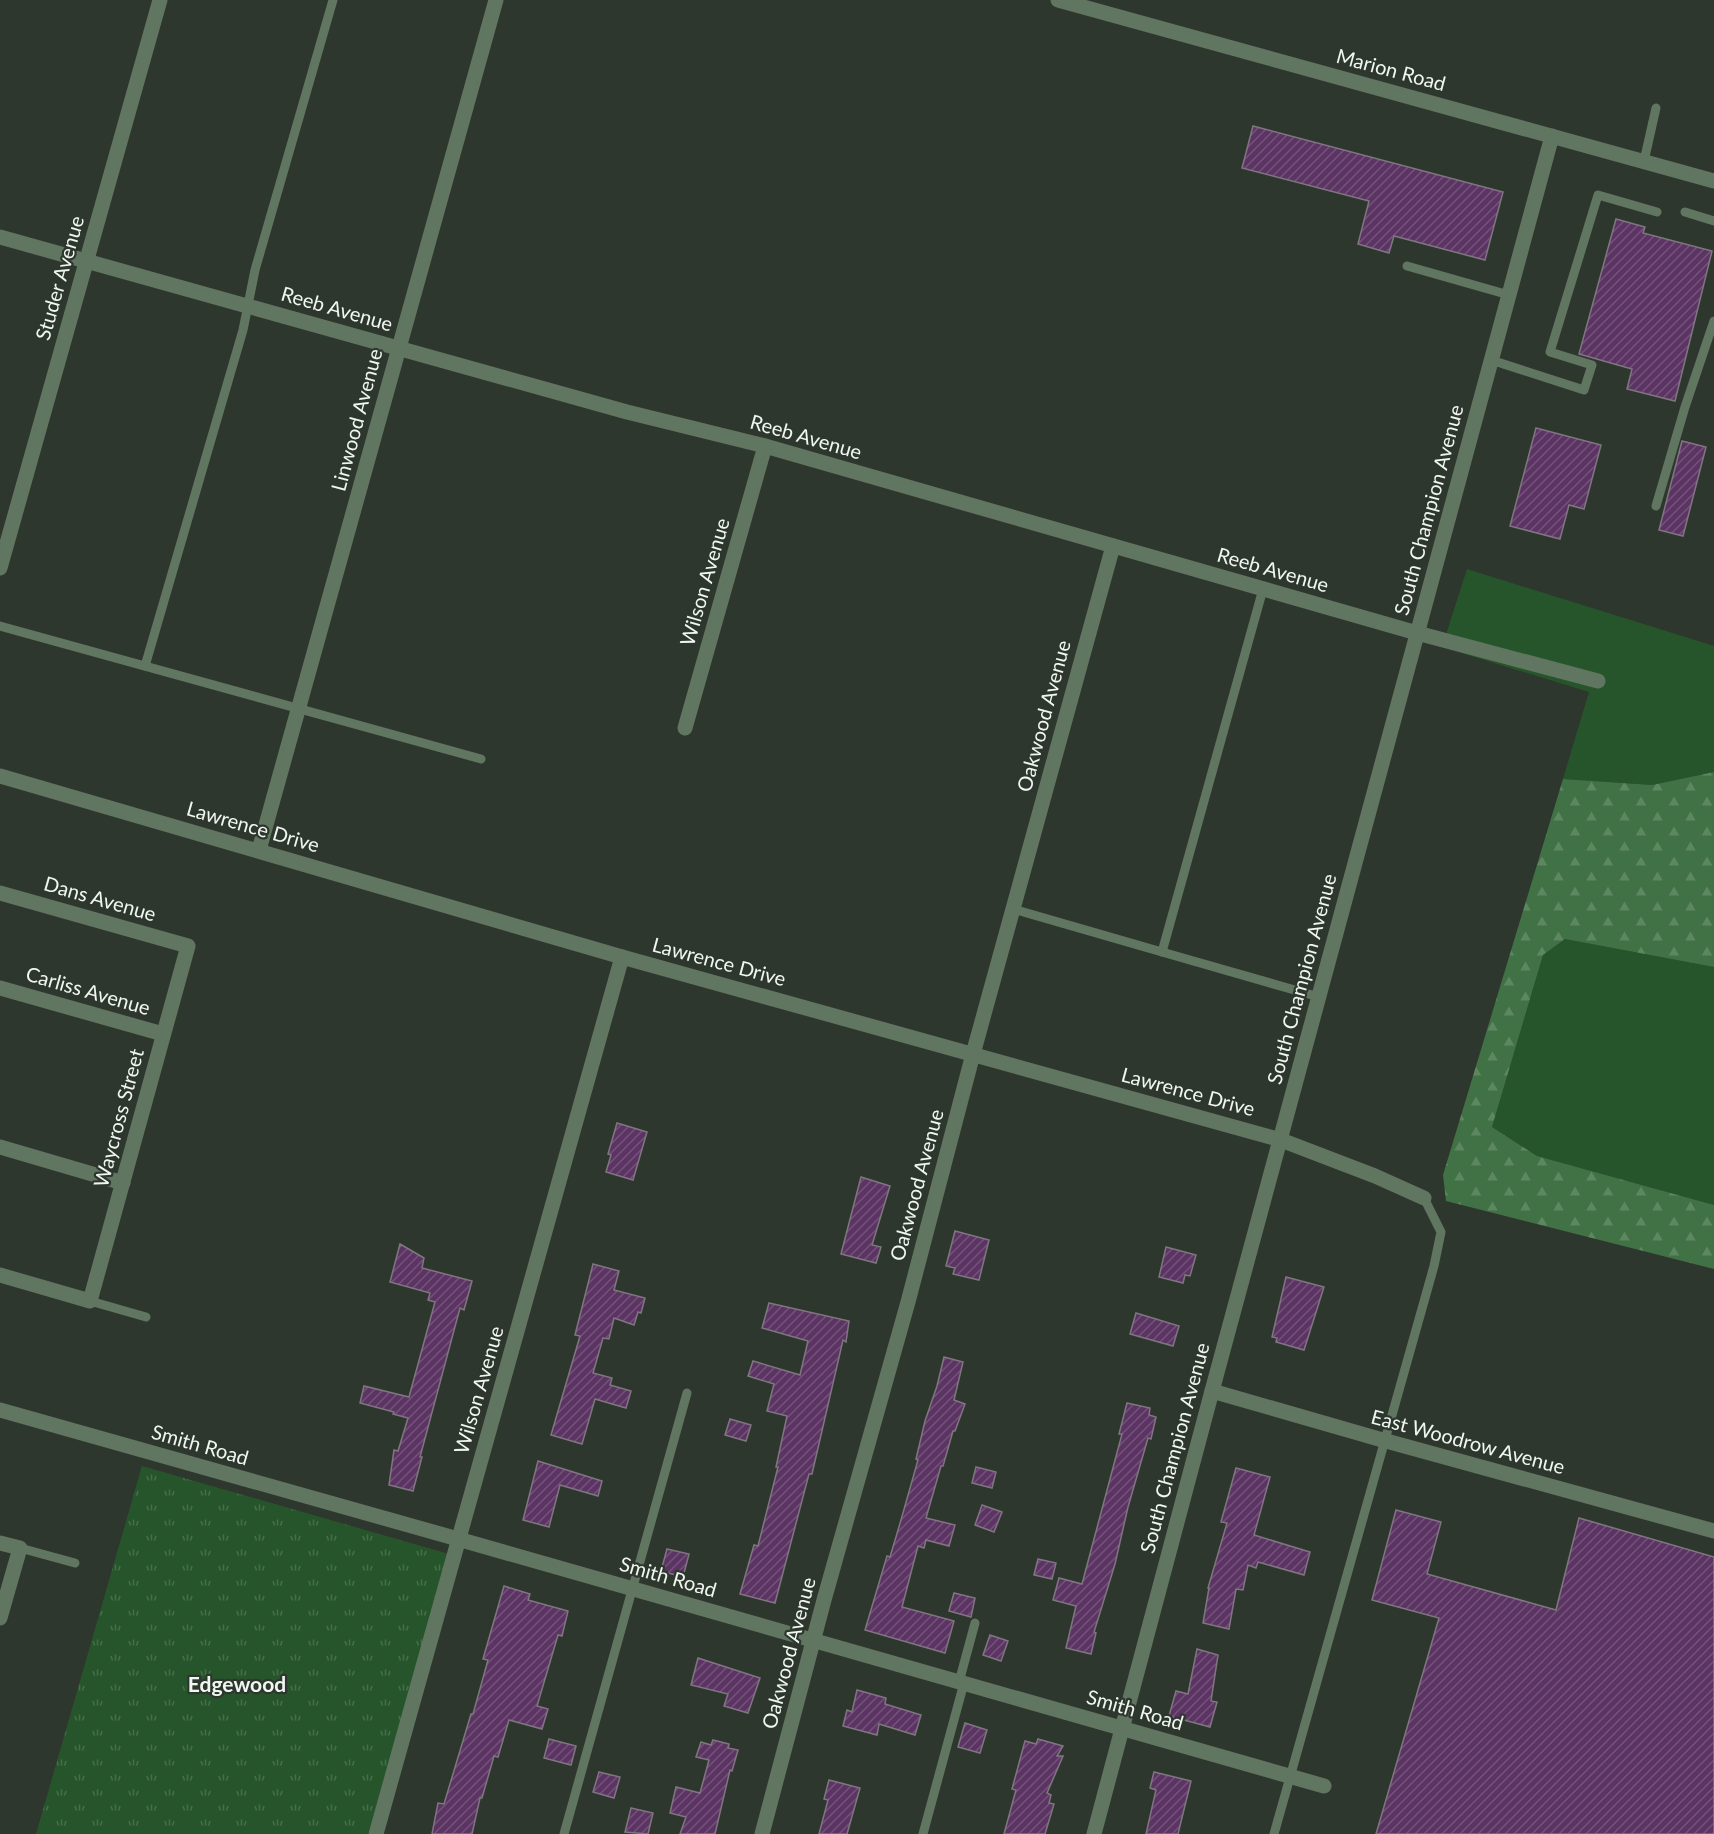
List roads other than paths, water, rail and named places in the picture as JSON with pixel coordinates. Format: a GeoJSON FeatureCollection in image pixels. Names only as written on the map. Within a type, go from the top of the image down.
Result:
{"type":"FeatureCollection","features":[{"type":"Feature","properties":{"kind":"street","name":"Studer Avenue"},"geometry":{"type":"LineString","coordinates":[[0,568],[160,0]]}},
{"type":"Feature","properties":{"kind":"street","name":"Linwood Avenue"},"geometry":{"type":"LineString","coordinates":[[259,850],[496,0]]}},
{"type":"Feature","properties":{"kind":"street","name":"Marion Road"},"geometry":{"type":"LineString","coordinates":[[1058,0],[1714,181]]}},
{"type":"Feature","properties":{"kind":"street","name":"South Champion Avenue"},"geometry":{"type":"LineString","coordinates":[[1094,1834],[1552,135]]}},
{"type":"Feature","properties":{"kind":"street","name":"Reeb Avenue"},"geometry":{"type":"LineString","coordinates":[[0,237],[627,412],[765,446],[1417,633],[1599,681]]}},
{"type":"Feature","properties":{"kind":"street","name":"Wilson Avenue"},"geometry":{"type":"LineString","coordinates":[[685,728],[765,446]]}},
{"type":"Feature","properties":{"kind":"street","name":"Oakwood Avenue"},"geometry":{"type":"LineString","coordinates":[[762,1834],[1113,546]]}},
{"type":"Feature","properties":{"kind":"street","name":"Lawrence Drive"},"geometry":{"type":"LineString","coordinates":[[0,776],[622,957],[1281,1140],[1375,1176],[1424,1198]]}},
{"type":"Feature","properties":{"kind":"street","name":"Dans Avenue"},"geometry":{"type":"LineString","coordinates":[[0,893],[188,946]]}},
{"type":"Feature","properties":{"kind":"street","name":"Waycross Street"},"geometry":{"type":"LineString","coordinates":[[90,1300],[188,946]]}},
{"type":"Feature","properties":{"kind":"street","name":"Wilson Avenue"},"geometry":{"type":"LineString","coordinates":[[376,1834],[622,957]]}},
{"type":"Feature","properties":{"kind":"street","name":"Carliss Avenue"},"geometry":{"type":"LineString","coordinates":[[0,987],[163,1034]]}},
{"type":"Feature","properties":{"kind":"street"},"geometry":{"type":"LineString","coordinates":[[0,1147],[123,1183]]}},
{"type":"Feature","properties":{"kind":"street"},"geometry":{"type":"LineString","coordinates":[[0,1275],[90,1300]]}},
{"type":"Feature","properties":{"kind":"street","name":"East Woodrow Avenue"},"geometry":{"type":"LineString","coordinates":[[1212,1391],[1384,1441],[1714,1531]]}},
{"type":"Feature","properties":{"kind":"street","name":"Smith Road"},"geometry":{"type":"LineString","coordinates":[[0,1410],[1324,1786]]}},
{"type":"Feature","properties":{"kind":"street"},"geometry":{"type":"LineString","coordinates":[[0,1543],[20,1548],[0,1618]]}},
{"type":"Feature","properties":{"kind":"lane"},"geometry":{"type":"LineString","coordinates":[[145,666],[240,341],[255,270],[333,0]]}},
{"type":"Feature","properties":{"kind":"lane"},"geometry":{"type":"LineString","coordinates":[[1644,161],[1656,108]]}},
{"type":"Feature","properties":{"kind":"lane"},"geometry":{"type":"LineString","coordinates":[[1491,360],[1584,390],[1592,365],[1550,352],[1598,195],[1657,212]]}},
{"type":"Feature","properties":{"kind":"lane"},"geometry":{"type":"LineString","coordinates":[[1685,212],[1714,221]]}},
{"type":"Feature","properties":{"kind":"lane"},"geometry":{"type":"LineString","coordinates":[[1407,266],[1509,295]]}},
{"type":"Feature","properties":{"kind":"lane"},"geometry":{"type":"LineString","coordinates":[[1656,506],[1685,407],[1714,321]]}},
{"type":"Feature","properties":{"kind":"lane"},"geometry":{"type":"LineString","coordinates":[[1162,952],[1263,589]]}},
{"type":"Feature","properties":{"kind":"lane"},"geometry":{"type":"LineString","coordinates":[[0,626],[481,759]]}},
{"type":"Feature","properties":{"kind":"lane"},"geometry":{"type":"LineString","coordinates":[[1013,909],[1319,997]]}},
{"type":"Feature","properties":{"kind":"lane"},"geometry":{"type":"LineString","coordinates":[[1274,1834],[1434,1266],[1442,1232],[1424,1198]]}},
{"type":"Feature","properties":{"kind":"lane"},"geometry":{"type":"LineString","coordinates":[[90,1300],[146,1317]]}},
{"type":"Feature","properties":{"kind":"lane"},"geometry":{"type":"LineString","coordinates":[[564,1834],[687,1393]]}},
{"type":"Feature","properties":{"kind":"lane"},"geometry":{"type":"LineString","coordinates":[[20,1548],[75,1563]]}},
{"type":"Feature","properties":{"kind":"lane"},"geometry":{"type":"LineString","coordinates":[[923,1834],[975,1623]]}},
{"type":"Feature","properties":{"kind":"district","name":"Edgewood"},"geometry":{"type":"Point","coordinates":[237,1685]}}]}
